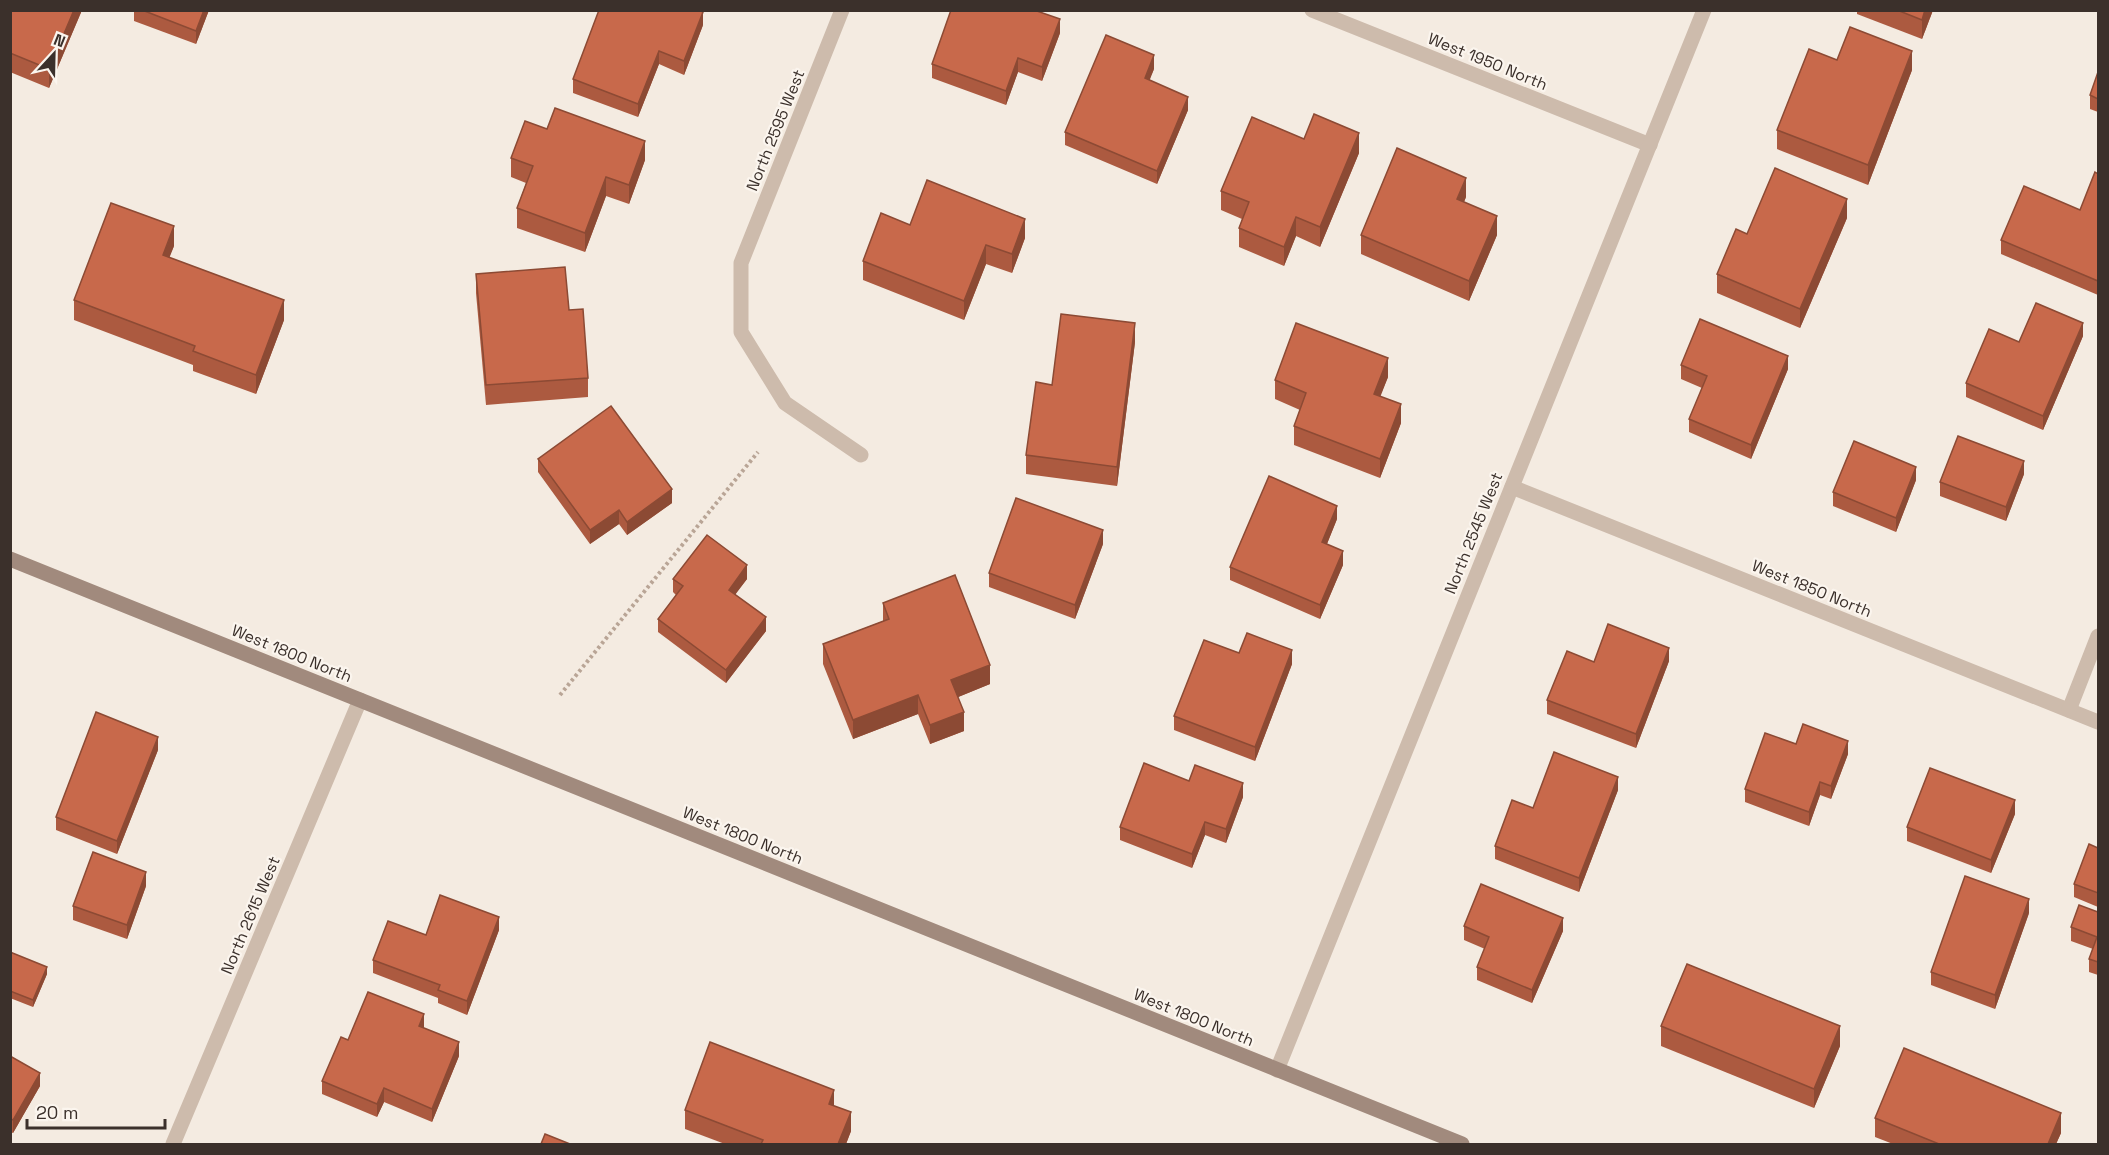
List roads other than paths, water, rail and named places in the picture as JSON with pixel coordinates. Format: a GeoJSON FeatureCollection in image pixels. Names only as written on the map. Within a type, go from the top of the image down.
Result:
{"type":"FeatureCollection","features":[{"type":"Feature","properties":{"kind":"main road","name":"West 1800 North"},"geometry":{"type":"LineString","coordinates":[[10,560],[1462,1144]]}},
{"type":"Feature","properties":{"kind":"street","name":"North 2595 West"},"geometry":{"type":"LineString","coordinates":[[842,10],[741,263],[741,332],[785,403],[861,455]]}},
{"type":"Feature","properties":{"kind":"street","name":"West 1950 North"},"geometry":{"type":"LineString","coordinates":[[1312,10],[1650,145]]}},
{"type":"Feature","properties":{"kind":"street","name":"North 2545 West"},"geometry":{"type":"LineString","coordinates":[[1277,1070],[1704,10]]}},
{"type":"Feature","properties":{"kind":"street","name":"West 1850 North"},"geometry":{"type":"LineString","coordinates":[[1512,487],[2098,722]]}},
{"type":"Feature","properties":{"kind":"street"},"geometry":{"type":"LineString","coordinates":[[2069,710],[2098,636]]}},
{"type":"Feature","properties":{"kind":"street","name":"North 2615 West"},"geometry":{"type":"LineString","coordinates":[[173,1144],[360,700]]}}]}
